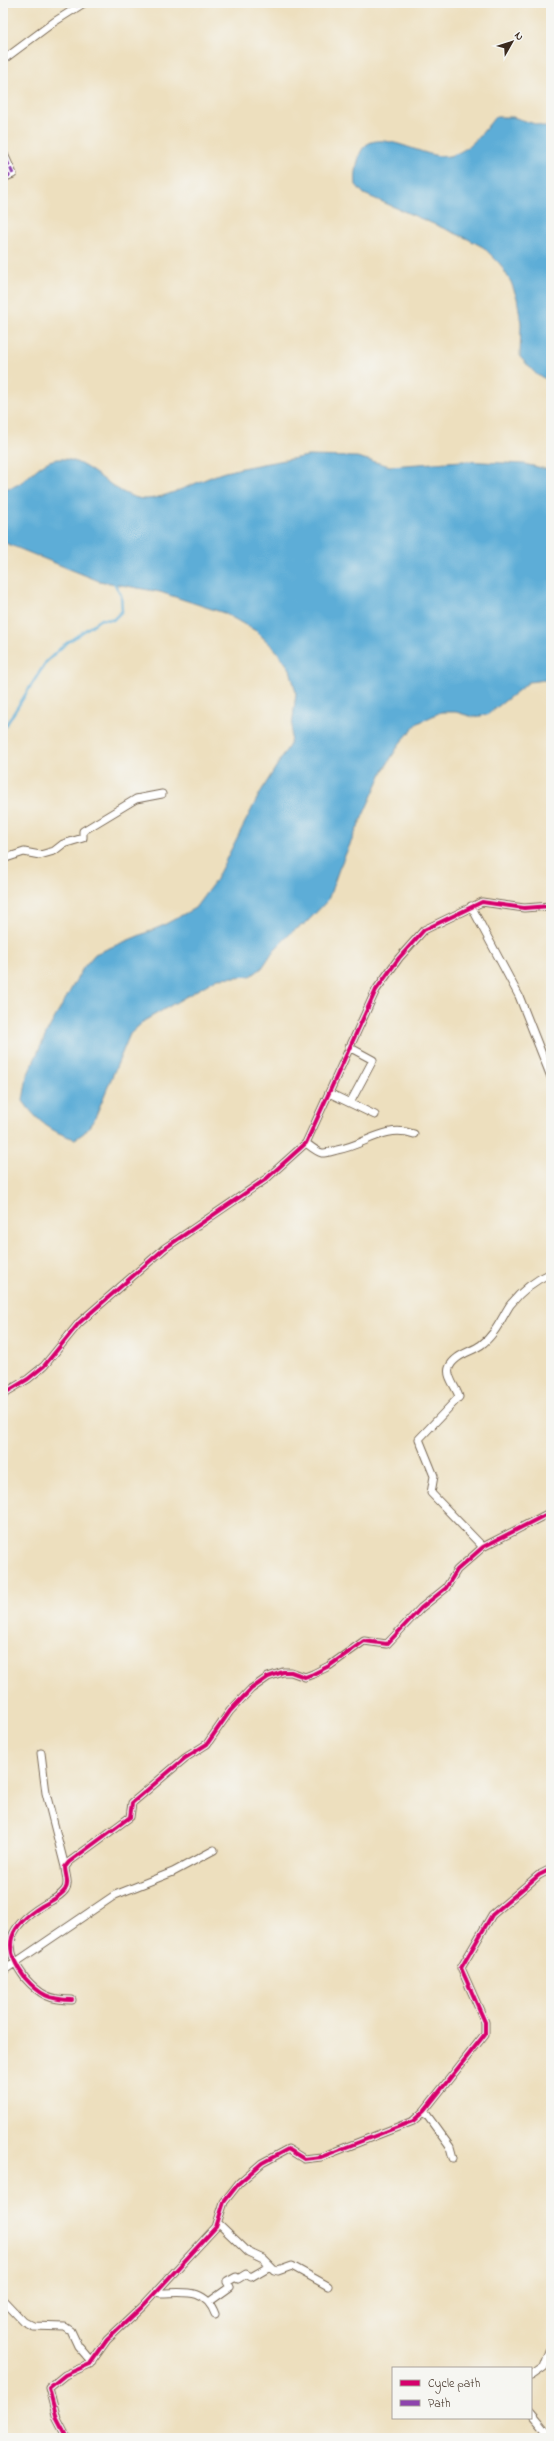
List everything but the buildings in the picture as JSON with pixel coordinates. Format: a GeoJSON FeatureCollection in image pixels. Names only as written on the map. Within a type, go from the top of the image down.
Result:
{"type":"FeatureCollection","features":[{"type":"Feature","properties":{"kind":"street"},"geometry":{"type":"LineString","coordinates":[[3,60],[79,4]]}},
{"type":"Feature","properties":{"kind":"street"},"geometry":{"type":"LineString","coordinates":[[3,152],[13,174],[3,178]]}},
{"type":"Feature","properties":{"kind":"street"},"geometry":{"type":"LineString","coordinates":[[3,859],[24,852],[40,856],[52,852],[63,844],[84,838],[83,831],[136,799],[162,794]]}},
{"type":"Feature","properties":{"kind":"street"},"geometry":{"type":"LineString","coordinates":[[3,1394],[28,1379],[44,1366],[79,1323],[166,1248],[266,1179],[306,1143],[376,990],[399,958],[424,930],[471,906],[485,902],[518,907],[551,906]]}},
{"type":"Feature","properties":{"kind":"street"},"geometry":{"type":"LineString","coordinates":[[471,906],[519,996],[551,1077]]}},
{"type":"Feature","properties":{"kind":"street"},"geometry":{"type":"LineString","coordinates":[[349,1047],[373,1060],[350,1103]]}},
{"type":"Feature","properties":{"kind":"street"},"geometry":{"type":"LineString","coordinates":[[329,1093],[375,1115]]}},
{"type":"Feature","properties":{"kind":"street"},"geometry":{"type":"LineString","coordinates":[[306,1143],[321,1152],[330,1152],[365,1142],[389,1131],[402,1130],[414,1134]]}},
{"type":"Feature","properties":{"kind":"street"},"geometry":{"type":"LineString","coordinates":[[483,1547],[431,1493],[434,1476],[419,1439],[458,1397],[449,1375],[449,1369],[453,1362],[482,1344],[498,1327],[511,1305],[522,1292],[537,1279],[551,1273]]}},
{"type":"Feature","properties":{"kind":"street"},"geometry":{"type":"LineString","coordinates":[[65,1867],[130,1817],[132,1803],[185,1758],[207,1744],[230,1711],[251,1689],[268,1677],[283,1672],[291,1672],[305,1677],[313,1674],[329,1666],[364,1641],[374,1640],[383,1644],[390,1642],[405,1622],[446,1588],[457,1570],[483,1547],[551,1512]]}},
{"type":"Feature","properties":{"kind":"street"},"geometry":{"type":"LineString","coordinates":[[41,1753],[46,1793],[65,1867],[67,1882],[64,1891],[31,1913],[10,1935],[13,1963],[26,1979],[46,1997],[72,2000]]}},
{"type":"Feature","properties":{"kind":"street"},"geometry":{"type":"LineString","coordinates":[[3,1970],[115,1895],[173,1872],[214,1850]]}},
{"type":"Feature","properties":{"kind":"street"},"geometry":{"type":"LineString","coordinates":[[67,2438],[57,2419],[49,2388],[65,2375],[92,2362],[107,2340],[156,2291],[218,2223],[224,2202],[239,2183],[262,2163],[278,2153],[288,2149],[304,2158],[321,2157],[413,2121],[424,2111],[485,2034],[485,2022],[461,1968],[461,1964],[470,1954],[492,1915],[539,1875],[551,1869]]}},
{"type":"Feature","properties":{"kind":"street"},"geometry":{"type":"LineString","coordinates":[[424,2111],[450,2148],[453,2158]]}},
{"type":"Feature","properties":{"kind":"street"},"geometry":{"type":"LineString","coordinates":[[218,2223],[248,2252],[263,2259],[278,2271],[292,2266],[328,2286]]}},
{"type":"Feature","properties":{"kind":"street"},"geometry":{"type":"LineString","coordinates":[[209,2302],[230,2287],[227,2282],[236,2277],[238,2279],[246,2274],[251,2277],[270,2266]]}},
{"type":"Feature","properties":{"kind":"street"},"geometry":{"type":"LineString","coordinates":[[156,2291],[160,2293],[189,2291],[203,2297],[209,2302],[215,2314]]}},
{"type":"Feature","properties":{"kind":"street"},"geometry":{"type":"LineString","coordinates":[[3,2300],[23,2321],[33,2326],[65,2328],[71,2331],[78,2346],[92,2362]]}},
{"type":"Feature","properties":{"kind":"street"},"geometry":{"type":"LineString","coordinates":[[532,2375],[544,2367],[551,2348]]}},
{"type":"Feature","properties":{"kind":"street"},"geometry":{"type":"LineString","coordinates":[[532,2413],[546,2430],[547,2438]]}},
{"type":"Feature","properties":{"kind":"water"},"geometry":{"type":"Polygon","coordinates":[[[495,117],[513,117],[551,129],[551,381],[537,375],[520,357],[521,323],[517,298],[511,282],[500,264],[483,247],[466,238],[364,194],[356,185],[358,161],[363,148],[372,142],[383,141],[438,156],[449,156],[463,150],[475,141],[495,117]]]}},
{"type":"Feature","properties":{"kind":"water"},"geometry":{"type":"Polygon","coordinates":[[[308,456],[357,457],[390,466],[462,461],[524,464],[551,470],[551,682],[544,680],[529,682],[487,715],[473,717],[456,712],[441,712],[418,723],[400,743],[382,773],[339,869],[328,900],[306,923],[293,931],[274,950],[262,968],[251,976],[218,978],[144,1021],[130,1034],[94,1120],[84,1133],[75,1139],[66,1136],[45,1125],[23,1101],[27,1076],[48,1030],[83,968],[95,954],[162,926],[195,908],[215,881],[260,793],[290,744],[296,693],[290,669],[275,649],[256,631],[224,613],[160,592],[99,581],[3,542],[3,488],[18,485],[43,465],[58,459],[69,460],[80,464],[111,485],[133,497],[144,499],[162,496],[225,472],[308,456]]]}},
{"type":"Feature","properties":{"kind":"waterway"},"geometry":{"type":"LineString","coordinates":[[3,730],[46,662],[64,645],[101,619],[113,620],[122,611],[121,595],[113,581]]}},
{"type":"Feature","properties":{"kind":"marked path"},"geometry":{"type":"LineString","coordinates":[[76,3],[78,7]]}},
{"type":"Feature","properties":{"kind":"marked path"},"geometry":{"type":"LineString","coordinates":[[3,152],[13,174],[3,178]]}},
{"type":"Feature","properties":{"kind":"cycle path"},"geometry":{"type":"LineString","coordinates":[[3,1394],[28,1379],[44,1366],[79,1323],[165,1248],[266,1179],[306,1143],[376,990],[399,958],[424,930],[482,902],[524,908],[551,906]]}},
{"type":"Feature","properties":{"kind":"cycle path"},"geometry":{"type":"LineString","coordinates":[[72,2000],[51,1998],[36,1989],[25,1978],[17,1966],[11,1946],[12,1937],[22,1921],[31,1913],[63,1893],[67,1882],[65,1867],[69,1862],[130,1817],[132,1803],[185,1758],[207,1744],[230,1711],[251,1689],[268,1677],[283,1672],[291,1672],[305,1677],[313,1674],[329,1666],[364,1641],[387,1644],[421,1608],[446,1588],[457,1570],[483,1547],[551,1512]]}},
{"type":"Feature","properties":{"kind":"cycle path"},"geometry":{"type":"LineString","coordinates":[[67,2438],[57,2419],[49,2388],[65,2375],[90,2364],[107,2340],[142,2307],[216,2227],[224,2202],[239,2183],[262,2163],[288,2149],[304,2159],[321,2157],[413,2121],[424,2111],[485,2034],[485,2022],[461,1968],[492,1915],[539,1875],[551,1869]]}}]}
